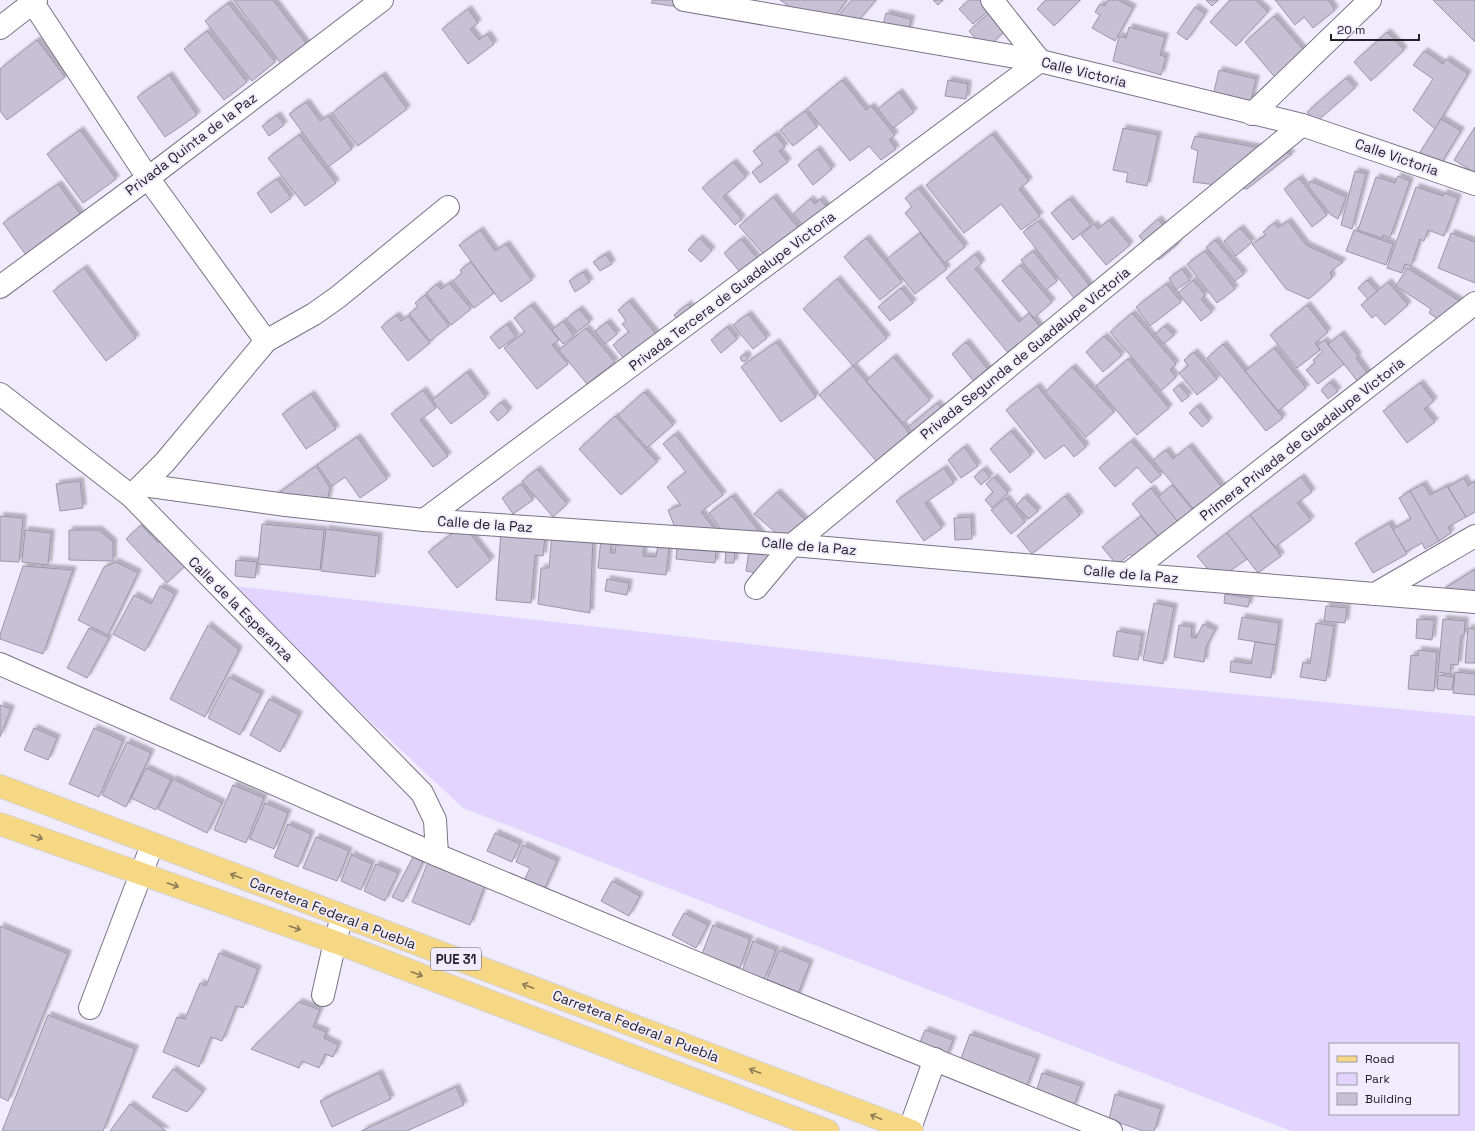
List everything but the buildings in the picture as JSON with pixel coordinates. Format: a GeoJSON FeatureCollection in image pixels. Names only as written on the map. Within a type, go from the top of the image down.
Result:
{"type":"FeatureCollection","features":[{"type":"Feature","properties":{"kind":"main road","name":"Carretera Federal a Puebla"},"geometry":{"type":"LineString","coordinates":[[0,786],[152,845],[910,1131]]}},
{"type":"Feature","properties":{"kind":"main road","name":"Carretera Federal a Puebla"},"geometry":{"type":"LineString","coordinates":[[0,824],[335,942],[828,1131]]}},
{"type":"Feature","properties":{"kind":"street","name":"Privada Quinta de la Paz"},"geometry":{"type":"LineString","coordinates":[[0,287],[148,178],[382,0]]}},
{"type":"Feature","properties":{"kind":"street","name":"Calle Victoria"},"geometry":{"type":"LineString","coordinates":[[684,0],[1040,61],[1302,125],[1475,184]]}},
{"type":"Feature","properties":{"kind":"street"},"geometry":{"type":"LineString","coordinates":[[992,0],[1040,61]]}},
{"type":"Feature","properties":{"kind":"street"},"geometry":{"type":"LineString","coordinates":[[1252,114],[1370,0]]}},
{"type":"Feature","properties":{"kind":"street"},"geometry":{"type":"LineString","coordinates":[[0,28],[33,1],[148,178],[266,341]]}},
{"type":"Feature","properties":{"kind":"street","name":"Privada Tercera de Guadalupe Victoria"},"geometry":{"type":"LineString","coordinates":[[424,520],[1040,61]]}},
{"type":"Feature","properties":{"kind":"street","name":"Privada Segunda de Guadalupe Victoria"},"geometry":{"type":"LineString","coordinates":[[756,588],[792,544],[1302,125]]}},
{"type":"Feature","properties":{"kind":"street"},"geometry":{"type":"LineString","coordinates":[[137,491],[165,462],[266,341],[314,314],[338,297],[448,207]]}},
{"type":"Feature","properties":{"kind":"street","name":"Primera Privada de Guadalupe Victoria"},"geometry":{"type":"LineString","coordinates":[[1128,574],[1475,303]]}},
{"type":"Feature","properties":{"kind":"street","name":"Calle de la Esperanza"},"geometry":{"type":"LineString","coordinates":[[0,394],[137,491],[422,793],[436,820],[437,855]]}},
{"type":"Feature","properties":{"kind":"street","name":"Calle de la Paz"},"geometry":{"type":"LineString","coordinates":[[137,491],[424,520],[792,544],[1128,574],[1475,602]]}},
{"type":"Feature","properties":{"kind":"street"},"geometry":{"type":"LineString","coordinates":[[1375,594],[1475,536]]}},
{"type":"Feature","properties":{"kind":"street"},"geometry":{"type":"LineString","coordinates":[[0,664],[437,855],[747,984],[1111,1131]]}},
{"type":"Feature","properties":{"kind":"street"},"geometry":{"type":"LineString","coordinates":[[90,1008],[152,845]]}},
{"type":"Feature","properties":{"kind":"street"},"geometry":{"type":"LineString","coordinates":[[323,995],[342,916]]}},
{"type":"Feature","properties":{"kind":"street"},"geometry":{"type":"LineString","coordinates":[[910,1131],[935,1059]]}},
{"type":"Feature","properties":{"kind":"green space"},"geometry":{"type":"Polygon","coordinates":[[[225,585],[998,672],[1475,716],[1475,1131],[1291,1131],[463,808],[225,585]]]}}]}
